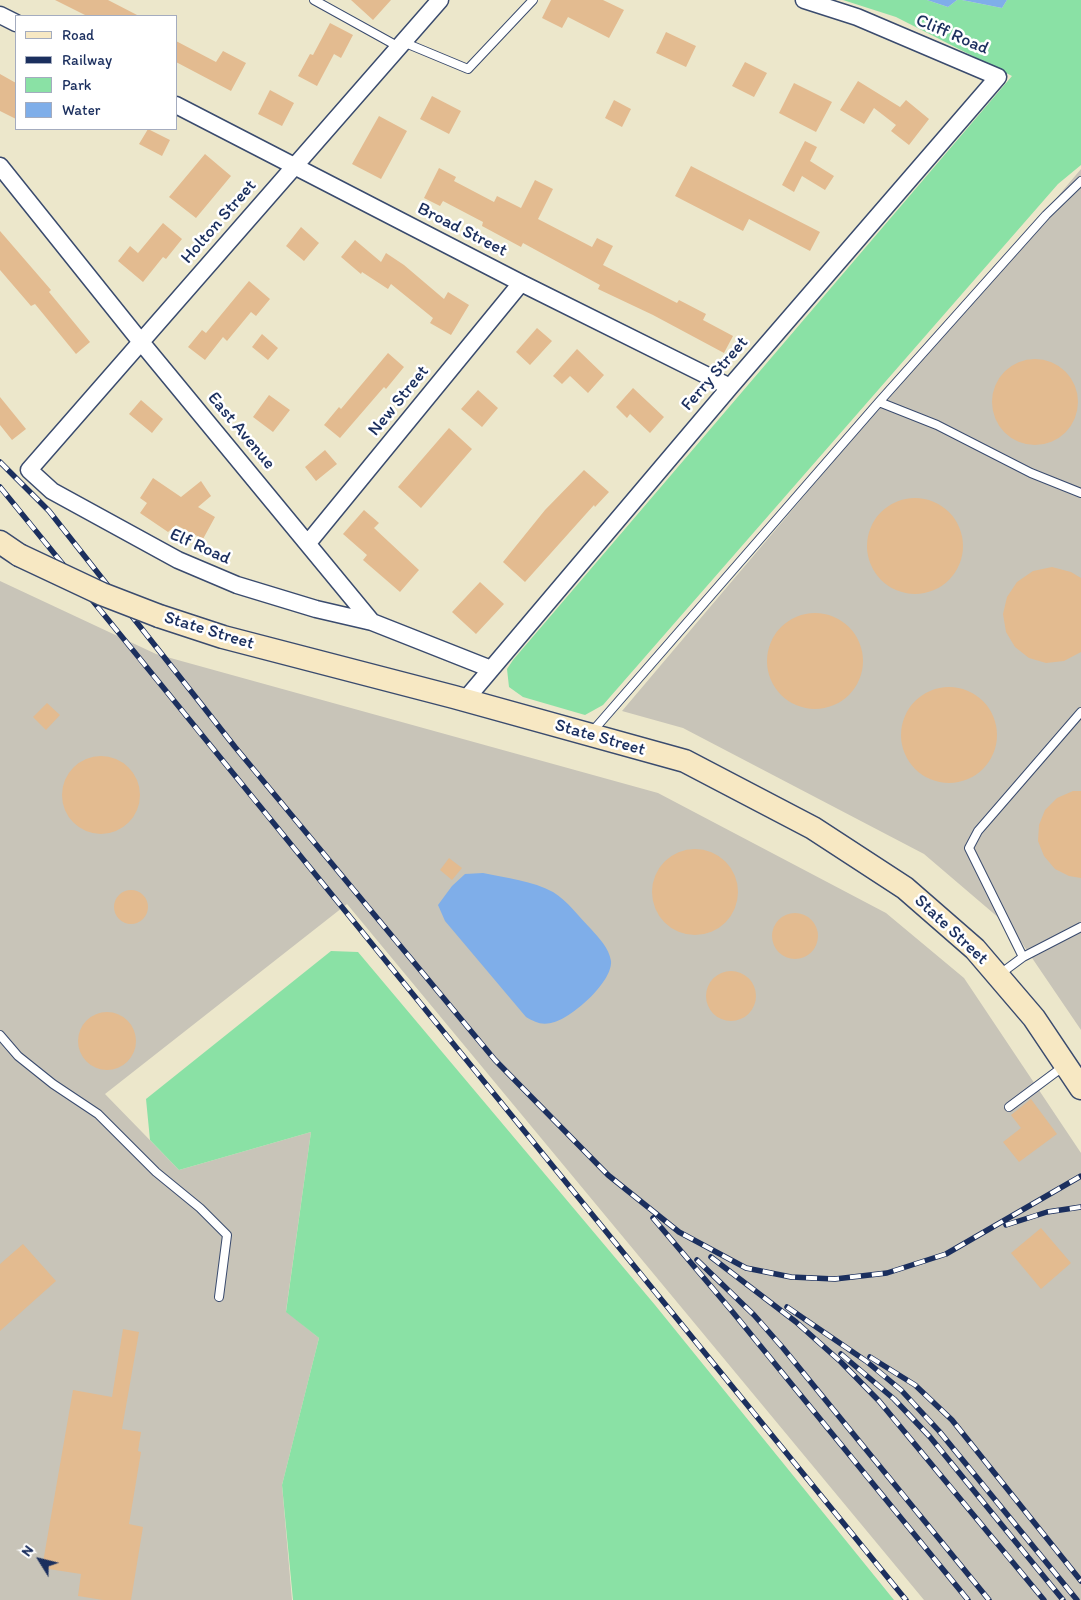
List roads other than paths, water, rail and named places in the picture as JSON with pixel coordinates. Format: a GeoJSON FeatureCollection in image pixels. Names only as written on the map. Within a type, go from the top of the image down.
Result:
{"type":"FeatureCollection","features":[{"type":"Feature","properties":{"kind":"street","name":"Holton Street"},"geometry":{"type":"LineString","coordinates":[[29,470],[440,0]]}},
{"type":"Feature","properties":{"kind":"street","name":"Cliff Road"},"geometry":{"type":"LineString","coordinates":[[804,0],[857,17],[998,77]]}},
{"type":"Feature","properties":{"kind":"street"},"geometry":{"type":"LineString","coordinates":[[0,15],[15,22]]}},
{"type":"Feature","properties":{"kind":"street","name":"Ferry Street"},"geometry":{"type":"LineString","coordinates":[[465,700],[730,387],[998,77]]}},
{"type":"Feature","properties":{"kind":"street","name":"Broad Street"},"geometry":{"type":"LineString","coordinates":[[178,106],[521,283],[730,387]]}},
{"type":"Feature","properties":{"kind":"street","name":"East Avenue"},"geometry":{"type":"LineString","coordinates":[[0,166],[141,342],[372,622],[491,669]]}},
{"type":"Feature","properties":{"kind":"street","name":"New Street"},"geometry":{"type":"LineString","coordinates":[[308,543],[521,283]]}},
{"type":"Feature","properties":{"kind":"street","name":"Elf Road"},"geometry":{"type":"LineString","coordinates":[[29,470],[52,491],[178,560],[237,585],[316,609],[372,622]]}},
{"type":"Feature","properties":{"kind":"street","name":"State Street"},"geometry":{"type":"LineString","coordinates":[[0,542],[19,555],[102,594],[159,616],[223,637],[465,700],[684,761],[813,828],[905,888],[976,948],[1034,1018],[1081,1088]]}},
{"type":"Feature","properties":{"kind":"lane"},"geometry":{"type":"LineString","coordinates":[[314,0],[401,45],[468,69],[533,0]]}},
{"type":"Feature","properties":{"kind":"lane"},"geometry":{"type":"LineString","coordinates":[[589,735],[879,402],[1046,215],[1081,181]]}},
{"type":"Feature","properties":{"kind":"lane"},"geometry":{"type":"LineString","coordinates":[[879,402],[937,425],[1031,473],[1081,493]]}},
{"type":"Feature","properties":{"kind":"lane"},"geometry":{"type":"LineString","coordinates":[[1023,957],[969,848],[978,831],[1081,712]]}},
{"type":"Feature","properties":{"kind":"lane"},"geometry":{"type":"LineString","coordinates":[[998,975],[1023,957],[1081,927]]}},
{"type":"Feature","properties":{"kind":"lane"},"geometry":{"type":"LineString","coordinates":[[0,1035],[18,1056],[53,1084],[98,1114],[156,1172],[200,1208],[227,1235],[219,1298]]}},
{"type":"Feature","properties":{"kind":"lane"},"geometry":{"type":"LineString","coordinates":[[1009,1108],[1066,1065]]}},
{"type":"Feature","properties":{"kind":"water"},"geometry":{"type":"Polygon","coordinates":[[[927,0],[957,0],[948,7],[927,0]]]}},
{"type":"Feature","properties":{"kind":"water"},"geometry":{"type":"Polygon","coordinates":[[[962,0],[1007,0],[1002,8],[962,0]]]}},
{"type":"Feature","properties":{"kind":"water"},"geometry":{"type":"Polygon","coordinates":[[[483,873],[528,882],[553,892],[573,909],[606,948],[611,961],[610,970],[589,999],[569,1015],[547,1024],[538,1023],[526,1017],[445,921],[438,905],[452,886],[465,874],[483,873]]]}},
{"type":"Feature","properties":{"kind":"railway"},"geometry":{"type":"LineString","coordinates":[[0,462],[49,511],[235,747],[495,1060],[608,1175],[679,1232],[746,1268],[791,1277],[835,1279],[887,1273],[946,1254],[1081,1176]]}},
{"type":"Feature","properties":{"kind":"railway"},"geometry":{"type":"LineString","coordinates":[[0,487],[906,1600]]}},
{"type":"Feature","properties":{"kind":"railway"},"geometry":{"type":"LineString","coordinates":[[1006,1225],[1047,1212],[1081,1207]]}},
{"type":"Feature","properties":{"kind":"railway"},"geometry":{"type":"LineString","coordinates":[[653,1218],[731,1310],[968,1600]]}},
{"type":"Feature","properties":{"kind":"railway"},"geometry":{"type":"LineString","coordinates":[[711,1257],[796,1322],[841,1362],[879,1401],[1044,1600]]}},
{"type":"Feature","properties":{"kind":"railway"},"geometry":{"type":"LineString","coordinates":[[697,1260],[754,1315],[783,1348],[989,1600]]}},
{"type":"Feature","properties":{"kind":"railway"},"geometry":{"type":"LineString","coordinates":[[787,1307],[866,1361],[901,1390],[939,1431],[1077,1600]]}},
{"type":"Feature","properties":{"kind":"railway"},"geometry":{"type":"LineString","coordinates":[[841,1354],[894,1399],[930,1437],[1063,1600]]}},
{"type":"Feature","properties":{"kind":"railway"},"geometry":{"type":"LineString","coordinates":[[870,1357],[915,1385],[952,1420],[1081,1581]]}}]}
